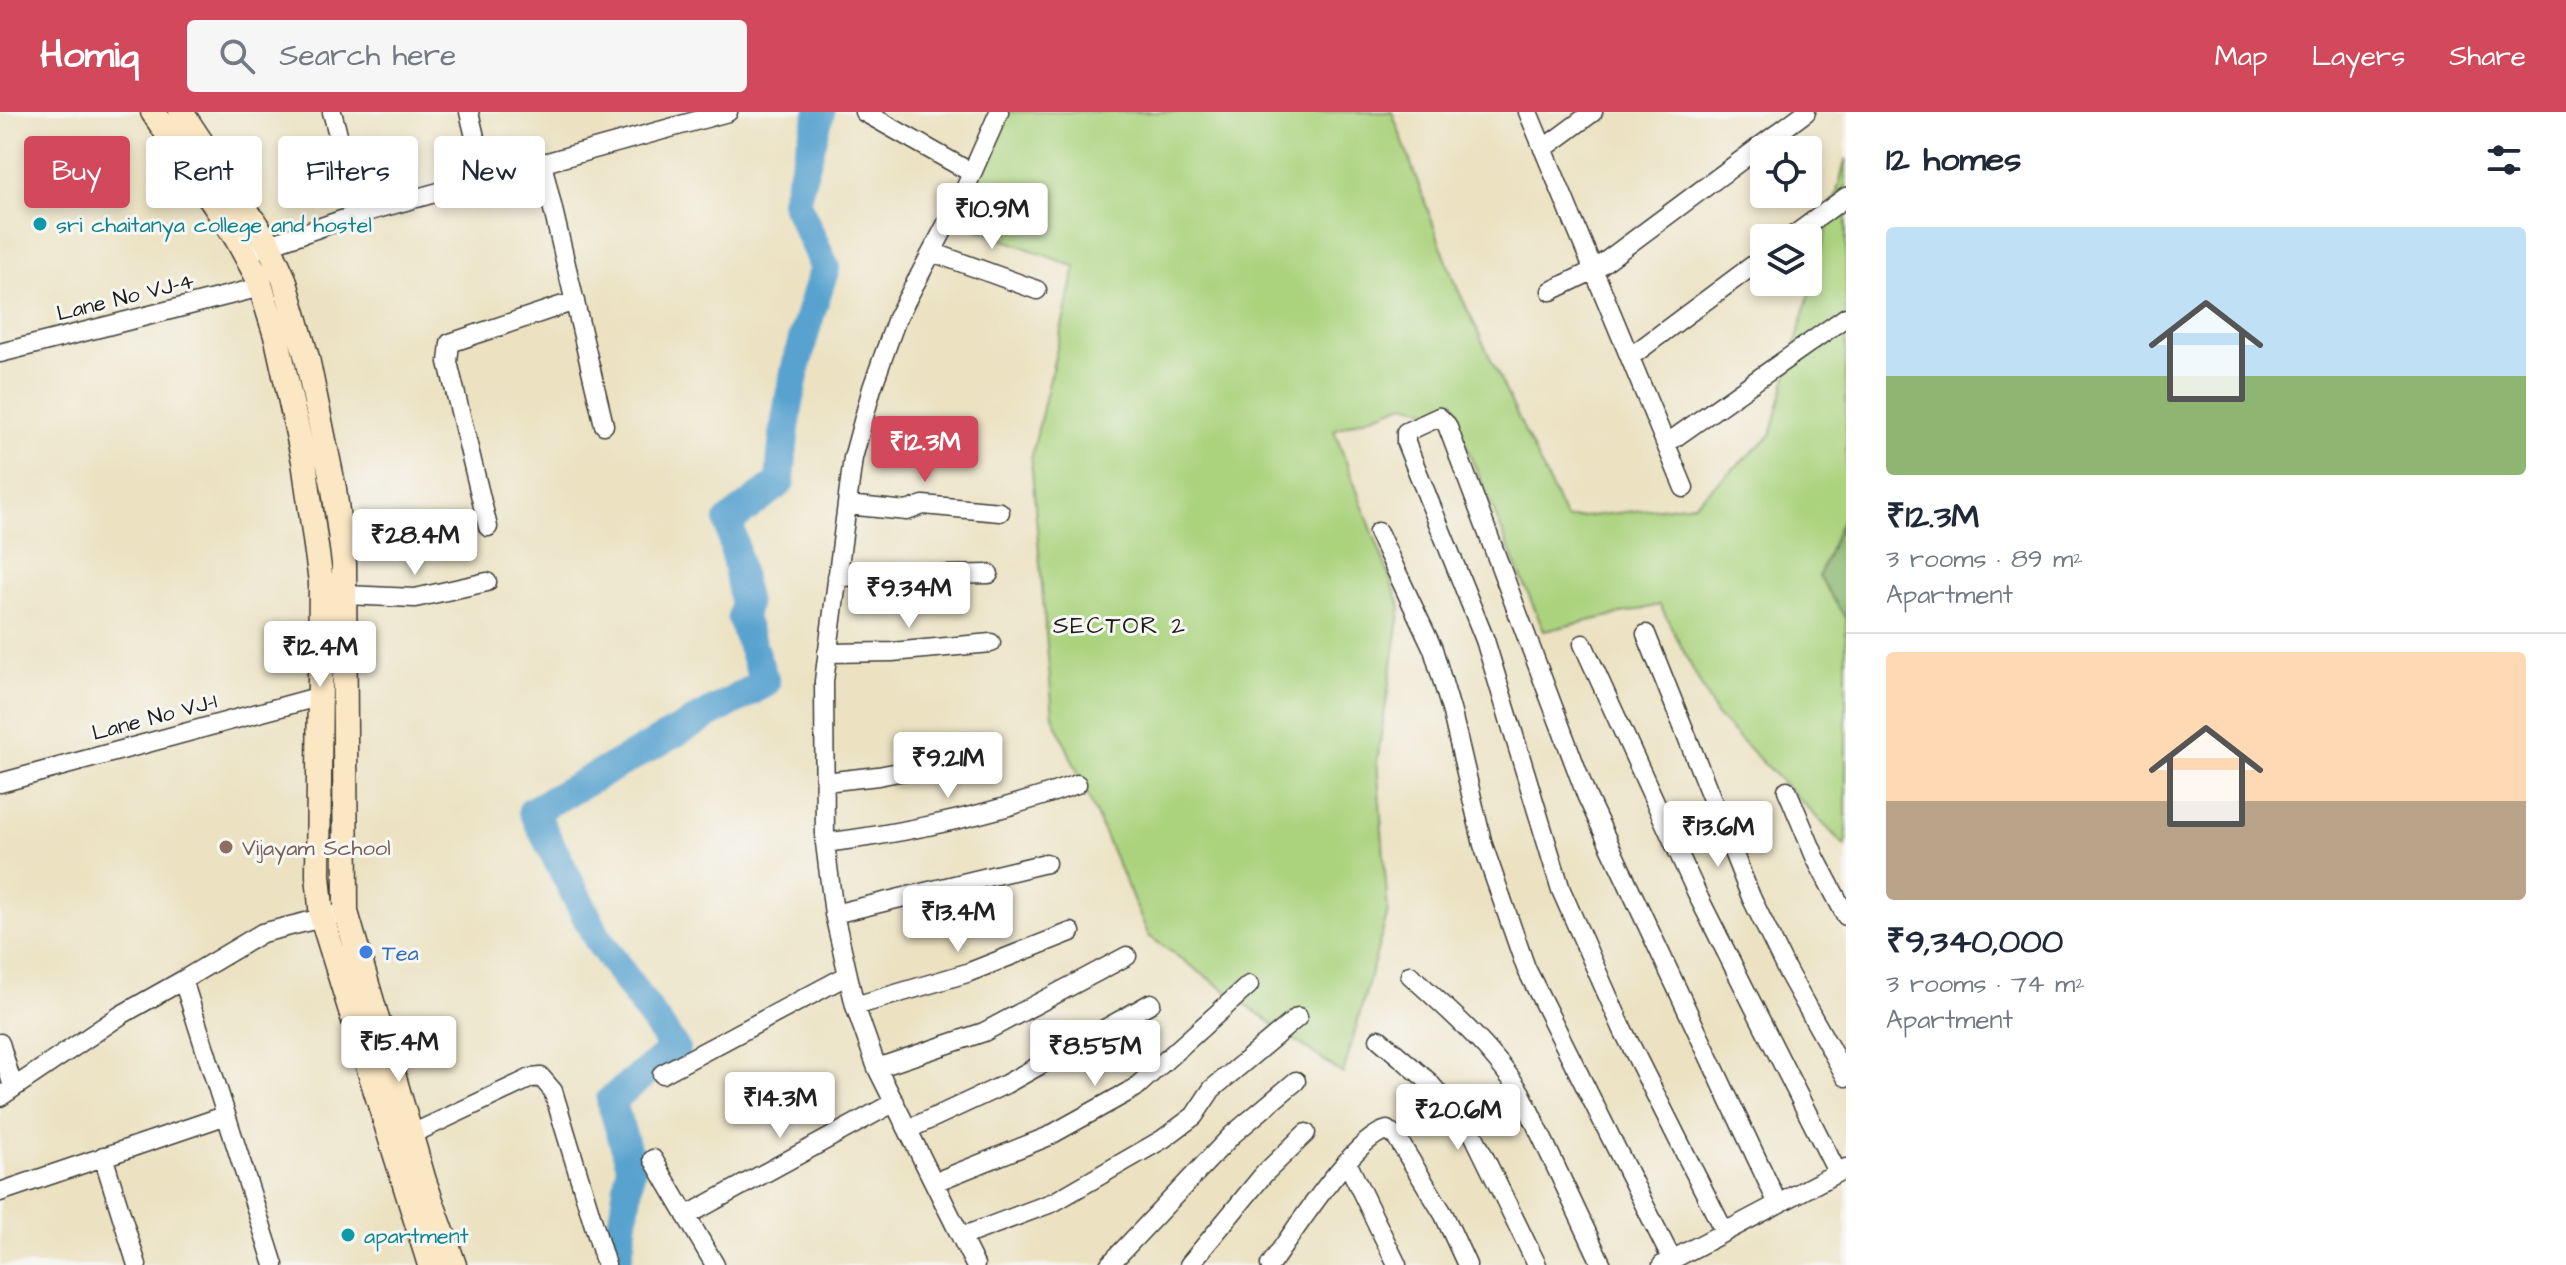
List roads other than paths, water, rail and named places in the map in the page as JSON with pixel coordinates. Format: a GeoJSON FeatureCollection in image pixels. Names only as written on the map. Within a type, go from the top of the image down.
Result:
{"type":"FeatureCollection","features":[{"type":"Feature","properties":{"kind":"main road"},"geometry":{"type":"LineString","coordinates":[[153,112],[289,291],[307,358],[339,515],[345,595],[334,915],[454,1265]]}},
{"type":"Feature","properties":{"kind":"main road"},"geometry":{"type":"LineString","coordinates":[[181,112],[257,248],[261,287],[277,339],[314,514],[321,582],[318,844],[334,915],[430,1265]]}},
{"type":"Feature","properties":{"kind":"street"},"geometry":{"type":"LineString","coordinates":[[332,112],[359,214]]}},
{"type":"Feature","properties":{"kind":"street"},"geometry":{"type":"LineString","coordinates":[[469,112],[475,136]]}},
{"type":"Feature","properties":{"kind":"street"},"geometry":{"type":"LineString","coordinates":[[545,162],[728,112]]}},
{"type":"Feature","properties":{"kind":"street"},"geometry":{"type":"LineString","coordinates":[[864,112],[972,173]]}},
{"type":"Feature","properties":{"kind":"street"},"geometry":{"type":"LineString","coordinates":[[975,1265],[877,1068],[855,1006],[834,914],[825,843],[827,653],[853,458],[872,388],[897,318],[972,173],[999,112]]}},
{"type":"Feature","properties":{"kind":"street"},"geometry":{"type":"LineString","coordinates":[[1528,112],[1684,488]]}},
{"type":"Feature","properties":{"kind":"street"},"geometry":{"type":"LineString","coordinates":[[1543,149],[1593,112]]}},
{"type":"Feature","properties":{"kind":"street"},"geometry":{"type":"LineString","coordinates":[[1551,291],[1594,270],[1806,112]]}},
{"type":"Feature","properties":{"kind":"street"},"geometry":{"type":"LineString","coordinates":[[545,176],[604,425]]}},
{"type":"Feature","properties":{"kind":"street"},"geometry":{"type":"LineString","coordinates":[[257,248],[434,193]]}},
{"type":"Feature","properties":{"kind":"street"},"geometry":{"type":"LineString","coordinates":[[1809,224],[1846,197]]}},
{"type":"Feature","properties":{"kind":"street"},"geometry":{"type":"LineString","coordinates":[[932,252],[1037,290]]}},
{"type":"Feature","properties":{"kind":"street"},"geometry":{"type":"LineString","coordinates":[[1630,357],[1750,267]]}},
{"type":"Feature","properties":{"kind":"street","name":"Lane No VJ-4"},"geometry":{"type":"LineString","coordinates":[[0,353],[261,287]]}},
{"type":"Feature","properties":{"kind":"street"},"geometry":{"type":"LineString","coordinates":[[488,527],[448,362],[450,343],[575,301]]}},
{"type":"Feature","properties":{"kind":"street"},"geometry":{"type":"LineString","coordinates":[[1666,444],[1846,317]]}},
{"type":"Feature","properties":{"kind":"street"},"geometry":{"type":"LineString","coordinates":[[1724,1231],[1623,1030],[1561,890],[1485,640],[1406,443],[1406,432],[1410,428],[1439,417],[1447,425],[1587,797],[1778,1204]]}},
{"type":"Feature","properties":{"kind":"street"},"geometry":{"type":"LineString","coordinates":[[847,505],[907,511],[923,505],[1000,512]]}},
{"type":"Feature","properties":{"kind":"street"},"geometry":{"type":"LineString","coordinates":[[1378,532],[1416,607],[1433,649],[1452,713],[1483,845],[1526,968],[1667,1263],[1842,1170],[1700,900],[1583,644]]}},
{"type":"Feature","properties":{"kind":"street"},"geometry":{"type":"LineString","coordinates":[[837,577],[989,574]]}},
{"type":"Feature","properties":{"kind":"street"},"geometry":{"type":"LineString","coordinates":[[345,595],[415,598],[487,582]]}},
{"type":"Feature","properties":{"kind":"street"},"geometry":{"type":"LineString","coordinates":[[1646,634],[1751,897],[1787,971],[1846,1077]]}},
{"type":"Feature","properties":{"kind":"street"},"geometry":{"type":"LineString","coordinates":[[827,653],[892,652],[991,643]]}},
{"type":"Feature","properties":{"kind":"street","name":"Lane No VJ-1"},"geometry":{"type":"LineString","coordinates":[[0,783],[321,696]]}},
{"type":"Feature","properties":{"kind":"street"},"geometry":{"type":"LineString","coordinates":[[825,782],[878,776],[984,756]]}},
{"type":"Feature","properties":{"kind":"street"},"geometry":{"type":"LineString","coordinates":[[825,843],[887,835],[985,814],[1018,806],[1077,784]]}},
{"type":"Feature","properties":{"kind":"street"},"geometry":{"type":"LineString","coordinates":[[1787,790],[1839,883],[1846,916]]}},
{"type":"Feature","properties":{"kind":"street"},"geometry":{"type":"LineString","coordinates":[[834,914],[1046,863]]}},
{"type":"Feature","properties":{"kind":"street"},"geometry":{"type":"LineString","coordinates":[[0,1043],[6,1092],[121,1015],[262,933],[334,915]]}},
{"type":"Feature","properties":{"kind":"street"},"geometry":{"type":"LineString","coordinates":[[855,1006],[967,973],[1071,932]]}},
{"type":"Feature","properties":{"kind":"street"},"geometry":{"type":"LineString","coordinates":[[877,1068],[984,1032],[1127,956]]}},
{"type":"Feature","properties":{"kind":"street"},"geometry":{"type":"LineString","coordinates":[[662,1074],[848,975]]}},
{"type":"Feature","properties":{"kind":"street"},"geometry":{"type":"LineString","coordinates":[[1410,975],[1469,1028],[1508,1073],[1602,1265]]}},
{"type":"Feature","properties":{"kind":"street"},"geometry":{"type":"LineString","coordinates":[[183,980],[274,1265]]}},
{"type":"Feature","properties":{"kind":"street"},"geometry":{"type":"LineString","coordinates":[[935,1182],[1047,1137],[1135,1088],[1249,985]]}},
{"type":"Feature","properties":{"kind":"street"},"geometry":{"type":"LineString","coordinates":[[909,1129],[1006,1084],[1151,1003]]}},
{"type":"Feature","properties":{"kind":"street"},"geometry":{"type":"LineString","coordinates":[[961,1237],[1066,1196],[1163,1139],[1194,1116],[1212,1089],[1298,1017]]}},
{"type":"Feature","properties":{"kind":"street"},"geometry":{"type":"LineString","coordinates":[[1379,1039],[1428,1081],[1473,1134],[1537,1265]]}},
{"type":"Feature","properties":{"kind":"street"},"geometry":{"type":"LineString","coordinates":[[410,1135],[531,1078],[541,1077],[553,1091],[606,1265]]}},
{"type":"Feature","properties":{"kind":"street"},"geometry":{"type":"LineString","coordinates":[[1109,1265],[1222,1144],[1296,1081]]}},
{"type":"Feature","properties":{"kind":"street"},"geometry":{"type":"LineString","coordinates":[[686,1216],[895,1102]]}},
{"type":"Feature","properties":{"kind":"street"},"geometry":{"type":"LineString","coordinates":[[0,1192],[224,1116]]}},
{"type":"Feature","properties":{"kind":"street"},"geometry":{"type":"LineString","coordinates":[[1270,1265],[1347,1162],[1379,1132],[1392,1133],[1444,1215],[1467,1265]]}},
{"type":"Feature","properties":{"kind":"street"},"geometry":{"type":"LineString","coordinates":[[1189,1265],[1264,1174],[1306,1133]]}},
{"type":"Feature","properties":{"kind":"street"},"geometry":{"type":"LineString","coordinates":[[103,1156],[137,1265]]}},
{"type":"Feature","properties":{"kind":"street"},"geometry":{"type":"LineString","coordinates":[[653,1159],[715,1265]]}},
{"type":"Feature","properties":{"kind":"street"},"geometry":{"type":"LineString","coordinates":[[1347,1162],[1397,1265]]}},
{"type":"Feature","properties":{"kind":"waterway"},"geometry":{"type":"LineString","coordinates":[[617,1262],[631,1165],[611,1100],[675,1049],[599,941],[533,811],[765,683],[742,618],[745,605],[729,521],[780,482],[785,426],[795,373],[825,268],[795,201],[820,112]]}},
{"type":"Feature","properties":{"kind":"place","name":"sri chaitanya college and hostel"},"geometry":{"type":"Point","coordinates":[40,224]}},
{"type":"Feature","properties":{"kind":"place","name":"Vijayam School"},"geometry":{"type":"Point","coordinates":[226,847]}},
{"type":"Feature","properties":{"kind":"place","name":"Tea"},"geometry":{"type":"Point","coordinates":[366,952]}},
{"type":"Feature","properties":{"kind":"place","name":"apartment"},"geometry":{"type":"Point","coordinates":[348,1235]}},
{"type":"Feature","properties":{"kind":"district","name":"SECTOR 2"},"geometry":{"type":"Point","coordinates":[1120,625]}}]}
